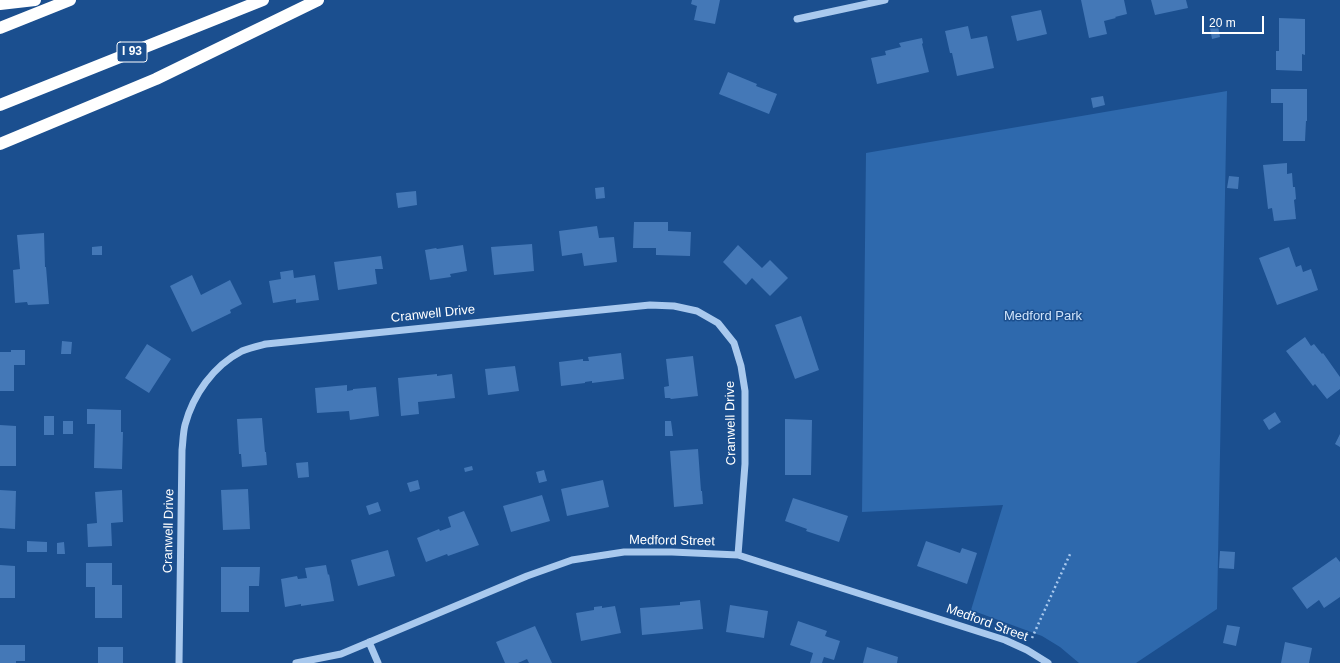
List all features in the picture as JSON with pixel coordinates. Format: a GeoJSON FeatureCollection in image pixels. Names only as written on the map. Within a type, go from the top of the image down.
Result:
{"type":"FeatureCollection","features":[{"type":"Feature","properties":{"kind":"highway"},"geometry":{"type":"LineString","coordinates":[[0,4],[35,0]]}},
{"type":"Feature","properties":{"kind":"highway"},"geometry":{"type":"LineString","coordinates":[[0,28],[70,0]]}},
{"type":"Feature","properties":{"kind":"highway","name":"I 93"},"geometry":{"type":"LineString","coordinates":[[0,105],[263,0]]}},
{"type":"Feature","properties":{"kind":"highway"},"geometry":{"type":"LineString","coordinates":[[0,144],[156,80],[318,0]]}},
{"type":"Feature","properties":{"kind":"street"},"geometry":{"type":"LineString","coordinates":[[797,19],[885,0]]}},
{"type":"Feature","properties":{"kind":"street","name":"Cranwell Drive"},"geometry":{"type":"LineString","coordinates":[[179,663],[182,450],[185,426],[192,403],[205,383],[222,365],[242,351],[266,344],[650,305],[674,306],[698,311],[718,323],[734,343],[741,366],[745,391],[745,464],[738,555]]}},
{"type":"Feature","properties":{"kind":"street","name":"Medford Street"},"geometry":{"type":"LineString","coordinates":[[296,663],[341,654],[527,576],[572,560],[624,552],[672,552],[738,555],[1005,640],[1027,650],[1048,663]]}},
{"type":"Feature","properties":{"kind":"street"},"geometry":{"type":"LineString","coordinates":[[369,642],[378,663]]}},
{"type":"Feature","properties":{"kind":"path"},"geometry":{"type":"LineString","coordinates":[[1027,650],[1071,552]]}},
{"type":"Feature","properties":{"kind":"green space","name":"Medford Park"},"geometry":{"type":"Polygon","coordinates":[[[1227,91],[1217,609],[1136,663],[1079,663],[1060,647],[1042,636],[971,610],[1003,505],[862,512],[866,153],[1227,91]]]}},
{"type":"Feature","properties":{"kind":"building"},"geometry":{"type":"Polygon","coordinates":[[[692,0],[720,0],[715,24],[694,20],[697,6],[691,4],[692,0]]]}},
{"type":"Feature","properties":{"kind":"building"},"geometry":{"type":"Polygon","coordinates":[[[1081,0],[1124,0],[1127,14],[1104,21],[1107,34],[1089,38],[1081,0]]]}},
{"type":"Feature","properties":{"kind":"building"},"geometry":{"type":"Polygon","coordinates":[[[1151,0],[1186,0],[1188,8],[1155,15],[1151,0]]]}},
{"type":"Feature","properties":{"kind":"building"},"geometry":{"type":"Polygon","coordinates":[[[1041,10],[1047,34],[1017,41],[1011,16],[1041,10]]]}},
{"type":"Feature","properties":{"kind":"building"},"geometry":{"type":"Polygon","coordinates":[[[1279,18],[1305,19],[1305,55],[1302,54],[1302,71],[1276,70],[1276,51],[1279,51],[1279,18]]]}},
{"type":"Feature","properties":{"kind":"building"},"geometry":{"type":"Polygon","coordinates":[[[968,26],[971,39],[987,36],[994,68],[957,76],[945,31],[968,26]]]}},
{"type":"Feature","properties":{"kind":"building"},"geometry":{"type":"Polygon","coordinates":[[[1218,26],[1220,37],[1212,39],[1210,28],[1218,26]]]}},
{"type":"Feature","properties":{"kind":"building"},"geometry":{"type":"Polygon","coordinates":[[[922,38],[922,44],[929,72],[877,84],[871,58],[886,55],[885,51],[901,47],[899,43],[922,38]]]}},
{"type":"Feature","properties":{"kind":"building"},"geometry":{"type":"Polygon","coordinates":[[[728,72],[757,84],[756,86],[777,94],[769,114],[719,94],[728,72]]]}},
{"type":"Feature","properties":{"kind":"building"},"geometry":{"type":"Polygon","coordinates":[[[1271,89],[1307,89],[1307,121],[1305,141],[1283,141],[1283,103],[1271,103],[1271,89]]]}},
{"type":"Feature","properties":{"kind":"building"},"geometry":{"type":"Polygon","coordinates":[[[1103,96],[1105,105],[1093,108],[1091,98],[1103,96]]]}},
{"type":"Feature","properties":{"kind":"building"},"geometry":{"type":"Polygon","coordinates":[[[1287,163],[1287,174],[1292,173],[1293,187],[1295,187],[1296,199],[1294,200],[1296,219],[1274,221],[1272,208],[1268,209],[1263,165],[1287,163]]]}},
{"type":"Feature","properties":{"kind":"building"},"geometry":{"type":"Polygon","coordinates":[[[1229,176],[1239,177],[1238,189],[1227,188],[1229,176]]]}},
{"type":"Feature","properties":{"kind":"building"},"geometry":{"type":"Polygon","coordinates":[[[604,187],[605,198],[596,199],[595,188],[604,187]]]}},
{"type":"Feature","properties":{"kind":"building"},"geometry":{"type":"Polygon","coordinates":[[[416,191],[417,205],[398,208],[396,193],[416,191]]]}},
{"type":"Feature","properties":{"kind":"building"},"geometry":{"type":"Polygon","coordinates":[[[634,222],[668,222],[668,231],[691,232],[690,256],[656,255],[656,248],[633,248],[634,222]]]}},
{"type":"Feature","properties":{"kind":"building"},"geometry":{"type":"Polygon","coordinates":[[[597,226],[599,238],[614,237],[617,262],[584,266],[582,253],[562,256],[559,231],[597,226]]]}},
{"type":"Feature","properties":{"kind":"building"},"geometry":{"type":"Polygon","coordinates":[[[44,233],[45,267],[49,304],[28,305],[27,302],[15,303],[13,270],[20,269],[17,235],[44,233]]]}},
{"type":"Feature","properties":{"kind":"building"},"geometry":{"type":"Polygon","coordinates":[[[532,244],[534,271],[494,275],[491,247],[532,244]]]}},
{"type":"Feature","properties":{"kind":"building"},"geometry":{"type":"Polygon","coordinates":[[[463,245],[467,271],[450,274],[451,277],[430,280],[425,250],[463,245]]]}},
{"type":"Feature","properties":{"kind":"building"},"geometry":{"type":"Polygon","coordinates":[[[738,245],[762,268],[770,260],[788,278],[770,296],[752,278],[746,285],[723,262],[738,245]]]}},
{"type":"Feature","properties":{"kind":"building"},"geometry":{"type":"Polygon","coordinates":[[[102,246],[102,255],[92,255],[92,247],[102,246]]]}},
{"type":"Feature","properties":{"kind":"building"},"geometry":{"type":"Polygon","coordinates":[[[1289,247],[1296,267],[1301,265],[1303,272],[1311,269],[1318,290],[1277,305],[1259,258],[1289,247]]]}},
{"type":"Feature","properties":{"kind":"building"},"geometry":{"type":"Polygon","coordinates":[[[381,256],[383,269],[375,269],[377,284],[338,290],[334,262],[381,256]]]}},
{"type":"Feature","properties":{"kind":"building"},"geometry":{"type":"Polygon","coordinates":[[[293,270],[294,278],[315,275],[319,300],[296,303],[296,299],[273,303],[269,281],[281,279],[280,272],[293,270]]]}},
{"type":"Feature","properties":{"kind":"building"},"geometry":{"type":"Polygon","coordinates":[[[192,275],[201,295],[230,280],[242,304],[230,310],[231,313],[192,332],[170,286],[192,275]]]}},
{"type":"Feature","properties":{"kind":"building"},"geometry":{"type":"Polygon","coordinates":[[[801,316],[819,370],[795,379],[775,325],[801,316]]]}},
{"type":"Feature","properties":{"kind":"building"},"geometry":{"type":"Polygon","coordinates":[[[1305,337],[1311,346],[1314,344],[1322,354],[1323,353],[1340,377],[1340,389],[1327,399],[1315,384],[1313,386],[1286,351],[1305,337]]]}},
{"type":"Feature","properties":{"kind":"building"},"geometry":{"type":"Polygon","coordinates":[[[62,341],[72,342],[71,354],[61,354],[62,341]]]}},
{"type":"Feature","properties":{"kind":"building"},"geometry":{"type":"Polygon","coordinates":[[[147,344],[171,359],[149,393],[125,378],[147,344]]]}},
{"type":"Feature","properties":{"kind":"building"},"geometry":{"type":"Polygon","coordinates":[[[11,350],[25,350],[25,365],[14,365],[14,391],[0,391],[0,352],[11,352],[11,350]]]}},
{"type":"Feature","properties":{"kind":"building"},"geometry":{"type":"Polygon","coordinates":[[[621,353],[624,379],[592,383],[592,381],[561,386],[559,362],[583,359],[583,361],[589,361],[588,357],[621,353]]]}},
{"type":"Feature","properties":{"kind":"building"},"geometry":{"type":"Polygon","coordinates":[[[693,356],[698,396],[671,399],[665,398],[664,387],[669,386],[666,359],[693,356]]]}},
{"type":"Feature","properties":{"kind":"building"},"geometry":{"type":"Polygon","coordinates":[[[515,366],[519,391],[488,395],[485,369],[515,366]]]}},
{"type":"Feature","properties":{"kind":"building"},"geometry":{"type":"Polygon","coordinates":[[[437,374],[437,376],[452,374],[455,398],[418,402],[419,414],[401,416],[398,378],[437,374]]]}},
{"type":"Feature","properties":{"kind":"building"},"geometry":{"type":"Polygon","coordinates":[[[347,385],[347,391],[376,387],[379,416],[350,420],[349,411],[317,413],[315,388],[347,385]]]}},
{"type":"Feature","properties":{"kind":"building"},"geometry":{"type":"Polygon","coordinates":[[[87,409],[121,410],[121,432],[123,432],[122,469],[94,468],[95,424],[87,424],[87,409]]]}},
{"type":"Feature","properties":{"kind":"building"},"geometry":{"type":"Polygon","coordinates":[[[1275,412],[1281,422],[1269,430],[1263,420],[1275,412]]]}},
{"type":"Feature","properties":{"kind":"building"},"geometry":{"type":"Polygon","coordinates":[[[44,416],[54,416],[54,435],[44,435],[44,416]]]}},
{"type":"Feature","properties":{"kind":"building"},"geometry":{"type":"Polygon","coordinates":[[[262,418],[267,465],[242,467],[241,454],[239,454],[237,419],[262,418]]]}},
{"type":"Feature","properties":{"kind":"building"},"geometry":{"type":"Polygon","coordinates":[[[785,419],[812,420],[811,475],[785,475],[785,419]]]}},
{"type":"Feature","properties":{"kind":"building"},"geometry":{"type":"Polygon","coordinates":[[[63,421],[73,421],[73,434],[63,434],[63,421]]]}},
{"type":"Feature","properties":{"kind":"building"},"geometry":{"type":"Polygon","coordinates":[[[665,421],[671,421],[673,436],[665,436],[665,421]]]}},
{"type":"Feature","properties":{"kind":"building"},"geometry":{"type":"Polygon","coordinates":[[[0,425],[16,426],[16,466],[0,466],[0,425]]]}},
{"type":"Feature","properties":{"kind":"building"},"geometry":{"type":"Polygon","coordinates":[[[1340,434],[1340,447],[1335,444],[1340,434]]]}},
{"type":"Feature","properties":{"kind":"building"},"geometry":{"type":"Polygon","coordinates":[[[698,449],[703,504],[674,507],[670,451],[698,449]]]}},
{"type":"Feature","properties":{"kind":"building"},"geometry":{"type":"Polygon","coordinates":[[[308,462],[309,477],[298,478],[296,463],[308,462]]]}},
{"type":"Feature","properties":{"kind":"building"},"geometry":{"type":"Polygon","coordinates":[[[472,466],[473,470],[465,472],[464,468],[472,466]]]}},
{"type":"Feature","properties":{"kind":"building"},"geometry":{"type":"Polygon","coordinates":[[[544,470],[547,481],[539,483],[536,472],[544,470]]]}},
{"type":"Feature","properties":{"kind":"building"},"geometry":{"type":"Polygon","coordinates":[[[418,480],[420,489],[410,492],[407,483],[418,480]]]}},
{"type":"Feature","properties":{"kind":"building"},"geometry":{"type":"Polygon","coordinates":[[[603,480],[609,507],[567,516],[561,489],[603,480]]]}},
{"type":"Feature","properties":{"kind":"building"},"geometry":{"type":"Polygon","coordinates":[[[248,489],[250,529],[223,530],[221,490],[248,489]]]}},
{"type":"Feature","properties":{"kind":"building"},"geometry":{"type":"Polygon","coordinates":[[[0,490],[16,491],[15,529],[0,528],[0,490]]]}},
{"type":"Feature","properties":{"kind":"building"},"geometry":{"type":"Polygon","coordinates":[[[122,490],[123,522],[111,523],[112,546],[88,547],[87,524],[97,523],[95,492],[122,490]]]}},
{"type":"Feature","properties":{"kind":"building"},"geometry":{"type":"Polygon","coordinates":[[[542,495],[550,521],[511,532],[503,506],[542,495]]]}},
{"type":"Feature","properties":{"kind":"building"},"geometry":{"type":"Polygon","coordinates":[[[793,498],[848,516],[839,542],[806,531],[807,529],[785,521],[793,498]]]}},
{"type":"Feature","properties":{"kind":"building"},"geometry":{"type":"Polygon","coordinates":[[[378,502],[381,511],[369,515],[366,506],[378,502]]]}},
{"type":"Feature","properties":{"kind":"building"},"geometry":{"type":"Polygon","coordinates":[[[464,511],[479,545],[448,556],[447,554],[426,562],[417,538],[439,529],[440,531],[451,527],[448,517],[464,511]]]}},
{"type":"Feature","properties":{"kind":"building"},"geometry":{"type":"Polygon","coordinates":[[[27,541],[47,542],[47,552],[27,552],[27,541]]]}},
{"type":"Feature","properties":{"kind":"building"},"geometry":{"type":"Polygon","coordinates":[[[926,541],[960,553],[962,548],[977,553],[967,584],[917,566],[926,541]]]}},
{"type":"Feature","properties":{"kind":"building"},"geometry":{"type":"Polygon","coordinates":[[[64,542],[65,554],[57,554],[57,543],[64,542]]]}},
{"type":"Feature","properties":{"kind":"building"},"geometry":{"type":"Polygon","coordinates":[[[388,550],[395,576],[358,586],[351,560],[388,550]]]}},
{"type":"Feature","properties":{"kind":"building"},"geometry":{"type":"Polygon","coordinates":[[[1220,551],[1235,552],[1234,569],[1219,568],[1220,551]]]}},
{"type":"Feature","properties":{"kind":"building"},"geometry":{"type":"Polygon","coordinates":[[[1336,557],[1340,562],[1340,597],[1324,608],[1319,600],[1307,609],[1292,588],[1336,557]]]}},
{"type":"Feature","properties":{"kind":"building"},"geometry":{"type":"Polygon","coordinates":[[[86,563],[112,563],[112,585],[122,585],[122,618],[95,618],[95,587],[86,587],[86,563]]]}},
{"type":"Feature","properties":{"kind":"building"},"geometry":{"type":"Polygon","coordinates":[[[0,565],[15,566],[15,598],[0,598],[0,565]]]}},
{"type":"Feature","properties":{"kind":"building"},"geometry":{"type":"Polygon","coordinates":[[[326,565],[334,601],[285,607],[281,579],[297,576],[298,579],[307,578],[305,568],[326,565]]]}},
{"type":"Feature","properties":{"kind":"building"},"geometry":{"type":"Polygon","coordinates":[[[221,567],[260,567],[259,586],[249,586],[249,612],[221,612],[221,567]]]}},
{"type":"Feature","properties":{"kind":"building"},"geometry":{"type":"Polygon","coordinates":[[[700,600],[703,629],[642,635],[640,608],[680,605],[680,602],[700,600]]]}},
{"type":"Feature","properties":{"kind":"building"},"geometry":{"type":"Polygon","coordinates":[[[730,605],[768,611],[764,638],[726,632],[730,605]]]}},
{"type":"Feature","properties":{"kind":"building"},"geometry":{"type":"Polygon","coordinates":[[[602,606],[602,608],[615,606],[621,633],[581,641],[576,613],[594,610],[594,607],[602,606]]]}},
{"type":"Feature","properties":{"kind":"building"},"geometry":{"type":"Polygon","coordinates":[[[798,621],[827,631],[825,636],[840,641],[834,660],[824,657],[822,663],[810,663],[813,653],[790,645],[798,621]]]}},
{"type":"Feature","properties":{"kind":"building"},"geometry":{"type":"Polygon","coordinates":[[[1227,625],[1240,627],[1236,646],[1223,643],[1227,625]]]}},
{"type":"Feature","properties":{"kind":"building"},"geometry":{"type":"Polygon","coordinates":[[[535,626],[552,663],[529,663],[527,659],[518,663],[505,663],[496,642],[535,626]]]}},
{"type":"Feature","properties":{"kind":"building"},"geometry":{"type":"Polygon","coordinates":[[[1285,642],[1312,648],[1309,663],[1281,663],[1285,642]]]}},
{"type":"Feature","properties":{"kind":"building"},"geometry":{"type":"Polygon","coordinates":[[[0,645],[25,645],[25,661],[16,661],[16,663],[0,663],[0,645]]]}},
{"type":"Feature","properties":{"kind":"building"},"geometry":{"type":"Polygon","coordinates":[[[98,647],[123,647],[123,663],[98,663],[98,647]]]}},
{"type":"Feature","properties":{"kind":"building"},"geometry":{"type":"Polygon","coordinates":[[[867,647],[898,657],[897,663],[863,663],[867,647]]]}}]}
